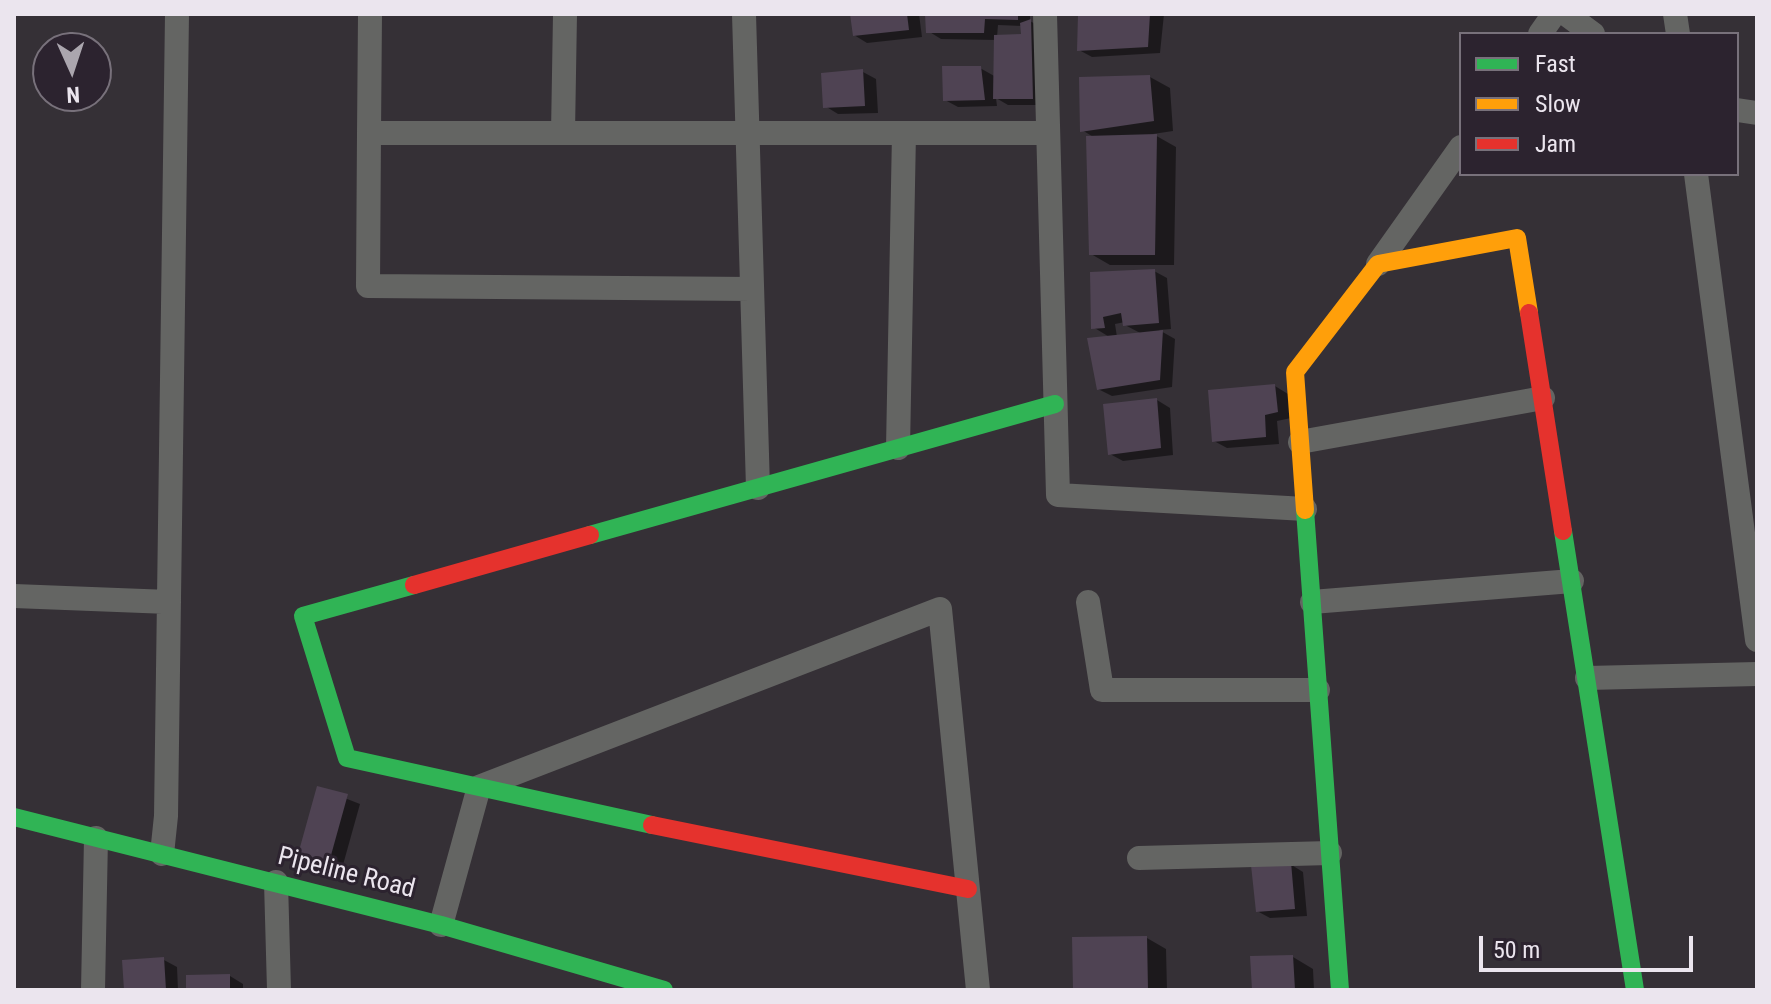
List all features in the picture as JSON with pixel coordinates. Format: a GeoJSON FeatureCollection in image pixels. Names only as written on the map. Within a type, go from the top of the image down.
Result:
{"type":"FeatureCollection","features":[{"type":"Feature","properties":{"kind":"street"},"geometry":{"type":"LineString","coordinates":[[162,854],[166,816],[177,14]]}},
{"type":"Feature","properties":{"kind":"street"},"geometry":{"type":"LineString","coordinates":[[370,14],[368,286],[752,289]]}},
{"type":"Feature","properties":{"kind":"street"},"geometry":{"type":"LineString","coordinates":[[563,133],[565,14]]}},
{"type":"Feature","properties":{"kind":"street"},"geometry":{"type":"LineString","coordinates":[[744,14],[758,488]]}},
{"type":"Feature","properties":{"kind":"street"},"geometry":{"type":"LineString","coordinates":[[1045,14],[1058,495],[1305,509]]}},
{"type":"Feature","properties":{"kind":"street"},"geometry":{"type":"LineString","coordinates":[[1541,32],[1554,14]]}},
{"type":"Feature","properties":{"kind":"street"},"geometry":{"type":"LineString","coordinates":[[1566,14],[1590,32]]}},
{"type":"Feature","properties":{"kind":"street"},"geometry":{"type":"LineString","coordinates":[[369,133],[1048,133]]}},
{"type":"Feature","properties":{"kind":"street"},"geometry":{"type":"LineString","coordinates":[[898,448],[904,133]]}},
{"type":"Feature","properties":{"kind":"street"},"geometry":{"type":"LineString","coordinates":[[1340,990],[1295,372],[1378,264],[1459,150]]}},
{"type":"Feature","properties":{"kind":"street"},"geometry":{"type":"LineString","coordinates":[[1696,176],[1752,561],[1757,640]]}},
{"type":"Feature","properties":{"kind":"street"},"geometry":{"type":"LineString","coordinates":[[1378,264],[1517,238],[1635,990]]}},
{"type":"Feature","properties":{"kind":"street"},"geometry":{"type":"LineString","coordinates":[[1300,442],[1543,398]]}},
{"type":"Feature","properties":{"kind":"street"},"geometry":{"type":"LineString","coordinates":[[968,889],[770,851],[347,758],[303,616],[1055,404]]}},
{"type":"Feature","properties":{"kind":"street"},"geometry":{"type":"LineString","coordinates":[[1312,602],[1572,581]]}},
{"type":"Feature","properties":{"kind":"street"},"geometry":{"type":"LineString","coordinates":[[14,596],[169,602]]}},
{"type":"Feature","properties":{"kind":"street"},"geometry":{"type":"LineString","coordinates":[[1088,602],[1102,690],[1318,690]]}},
{"type":"Feature","properties":{"kind":"street"},"geometry":{"type":"LineString","coordinates":[[479,787],[940,609],[978,990]]}},
{"type":"Feature","properties":{"kind":"street"},"geometry":{"type":"LineString","coordinates":[[1587,678],[1757,674]]}},
{"type":"Feature","properties":{"kind":"street"},"geometry":{"type":"LineString","coordinates":[[441,925],[479,787]]}},
{"type":"Feature","properties":{"kind":"street","name":"Pipeline Road"},"geometry":{"type":"LineString","coordinates":[[14,817],[441,925],[664,990]]}},
{"type":"Feature","properties":{"kind":"street"},"geometry":{"type":"LineString","coordinates":[[93,990],[96,838]]}},
{"type":"Feature","properties":{"kind":"street"},"geometry":{"type":"LineString","coordinates":[[1139,858],[1330,853]]}},
{"type":"Feature","properties":{"kind":"street"},"geometry":{"type":"LineString","coordinates":[[276,882],[279,990]]}},
{"type":"Feature","properties":{"kind":"building"},"geometry":{"type":"Polygon","coordinates":[[[850,14],[907,14],[909,30],[853,36],[850,14]]]}},
{"type":"Feature","properties":{"kind":"building"},"geometry":{"type":"Polygon","coordinates":[[[925,14],[1018,14],[1018,20],[985,19],[984,33],[926,33],[925,14]]]}},
{"type":"Feature","properties":{"kind":"building"},"geometry":{"type":"Polygon","coordinates":[[[1078,14],[1150,14],[1148,47],[1077,51],[1078,14]]]}},
{"type":"Feature","properties":{"kind":"building"},"geometry":{"type":"Polygon","coordinates":[[[1031,19],[1033,99],[993,99],[994,35],[1021,34],[1020,23],[1031,19]]]}},
{"type":"Feature","properties":{"kind":"building"},"geometry":{"type":"Polygon","coordinates":[[[942,66],[981,66],[985,100],[943,101],[942,66]]]}},
{"type":"Feature","properties":{"kind":"building"},"geometry":{"type":"Polygon","coordinates":[[[863,69],[865,106],[823,108],[821,73],[863,69]]]}},
{"type":"Feature","properties":{"kind":"building"},"geometry":{"type":"Polygon","coordinates":[[[1150,75],[1154,121],[1080,132],[1079,77],[1150,75]]]}},
{"type":"Feature","properties":{"kind":"building"},"geometry":{"type":"Polygon","coordinates":[[[1157,134],[1155,255],[1089,255],[1086,136],[1157,134]]]}},
{"type":"Feature","properties":{"kind":"building"},"geometry":{"type":"Polygon","coordinates":[[[1155,269],[1159,323],[1123,326],[1121,313],[1103,317],[1105,328],[1091,329],[1090,272],[1155,269]]]}},
{"type":"Feature","properties":{"kind":"building"},"geometry":{"type":"Polygon","coordinates":[[[1163,330],[1160,380],[1097,390],[1087,338],[1163,330]]]}},
{"type":"Feature","properties":{"kind":"building"},"geometry":{"type":"Polygon","coordinates":[[[1275,384],[1278,412],[1265,415],[1266,437],[1212,442],[1208,390],[1275,384]]]}},
{"type":"Feature","properties":{"kind":"building"},"geometry":{"type":"Polygon","coordinates":[[[1157,398],[1161,448],[1108,455],[1103,404],[1157,398]]]}},
{"type":"Feature","properties":{"kind":"building"},"geometry":{"type":"Polygon","coordinates":[[[317,786],[348,794],[328,866],[297,858],[317,786]]]}},
{"type":"Feature","properties":{"kind":"building"},"geometry":{"type":"Polygon","coordinates":[[[1291,862],[1295,909],[1256,912],[1251,865],[1291,862]]]}},
{"type":"Feature","properties":{"kind":"building"},"geometry":{"type":"Polygon","coordinates":[[[1147,936],[1148,990],[1073,990],[1072,937],[1147,936]]]}},
{"type":"Feature","properties":{"kind":"building"},"geometry":{"type":"Polygon","coordinates":[[[1293,955],[1295,990],[1252,990],[1250,956],[1293,955]]]}},
{"type":"Feature","properties":{"kind":"building"},"geometry":{"type":"Polygon","coordinates":[[[164,957],[166,990],[124,990],[122,960],[164,957]]]}},
{"type":"Feature","properties":{"kind":"building"},"geometry":{"type":"Polygon","coordinates":[[[230,974],[230,990],[186,990],[186,975],[230,974]]]}},
{"type":"Feature","properties":{"kind":"traffic: fast"},"geometry":{"type":"LineString","coordinates":[[590,535],[1055,404]]}},
{"type":"Feature","properties":{"kind":"traffic: fast"},"geometry":{"type":"LineString","coordinates":[[1305,510],[1340,990]]}},
{"type":"Feature","properties":{"kind":"traffic: fast"},"geometry":{"type":"LineString","coordinates":[[1563,531],[1635,990]]}},
{"type":"Feature","properties":{"kind":"traffic: fast"},"geometry":{"type":"LineString","coordinates":[[414,585],[303,616],[347,758],[652,825]]}},
{"type":"Feature","properties":{"kind":"traffic: fast"},"geometry":{"type":"LineString","coordinates":[[14,817],[441,925],[664,990]]}},
{"type":"Feature","properties":{"kind":"traffic: slow"},"geometry":{"type":"LineString","coordinates":[[1305,510],[1295,372],[1378,264],[1517,238],[1529,313]]}},
{"type":"Feature","properties":{"kind":"traffic: jam"},"geometry":{"type":"LineString","coordinates":[[1529,313],[1563,531]]}},
{"type":"Feature","properties":{"kind":"traffic: jam"},"geometry":{"type":"LineString","coordinates":[[414,585],[590,535]]}},
{"type":"Feature","properties":{"kind":"traffic: jam"},"geometry":{"type":"LineString","coordinates":[[652,825],[968,889]]}}]}
